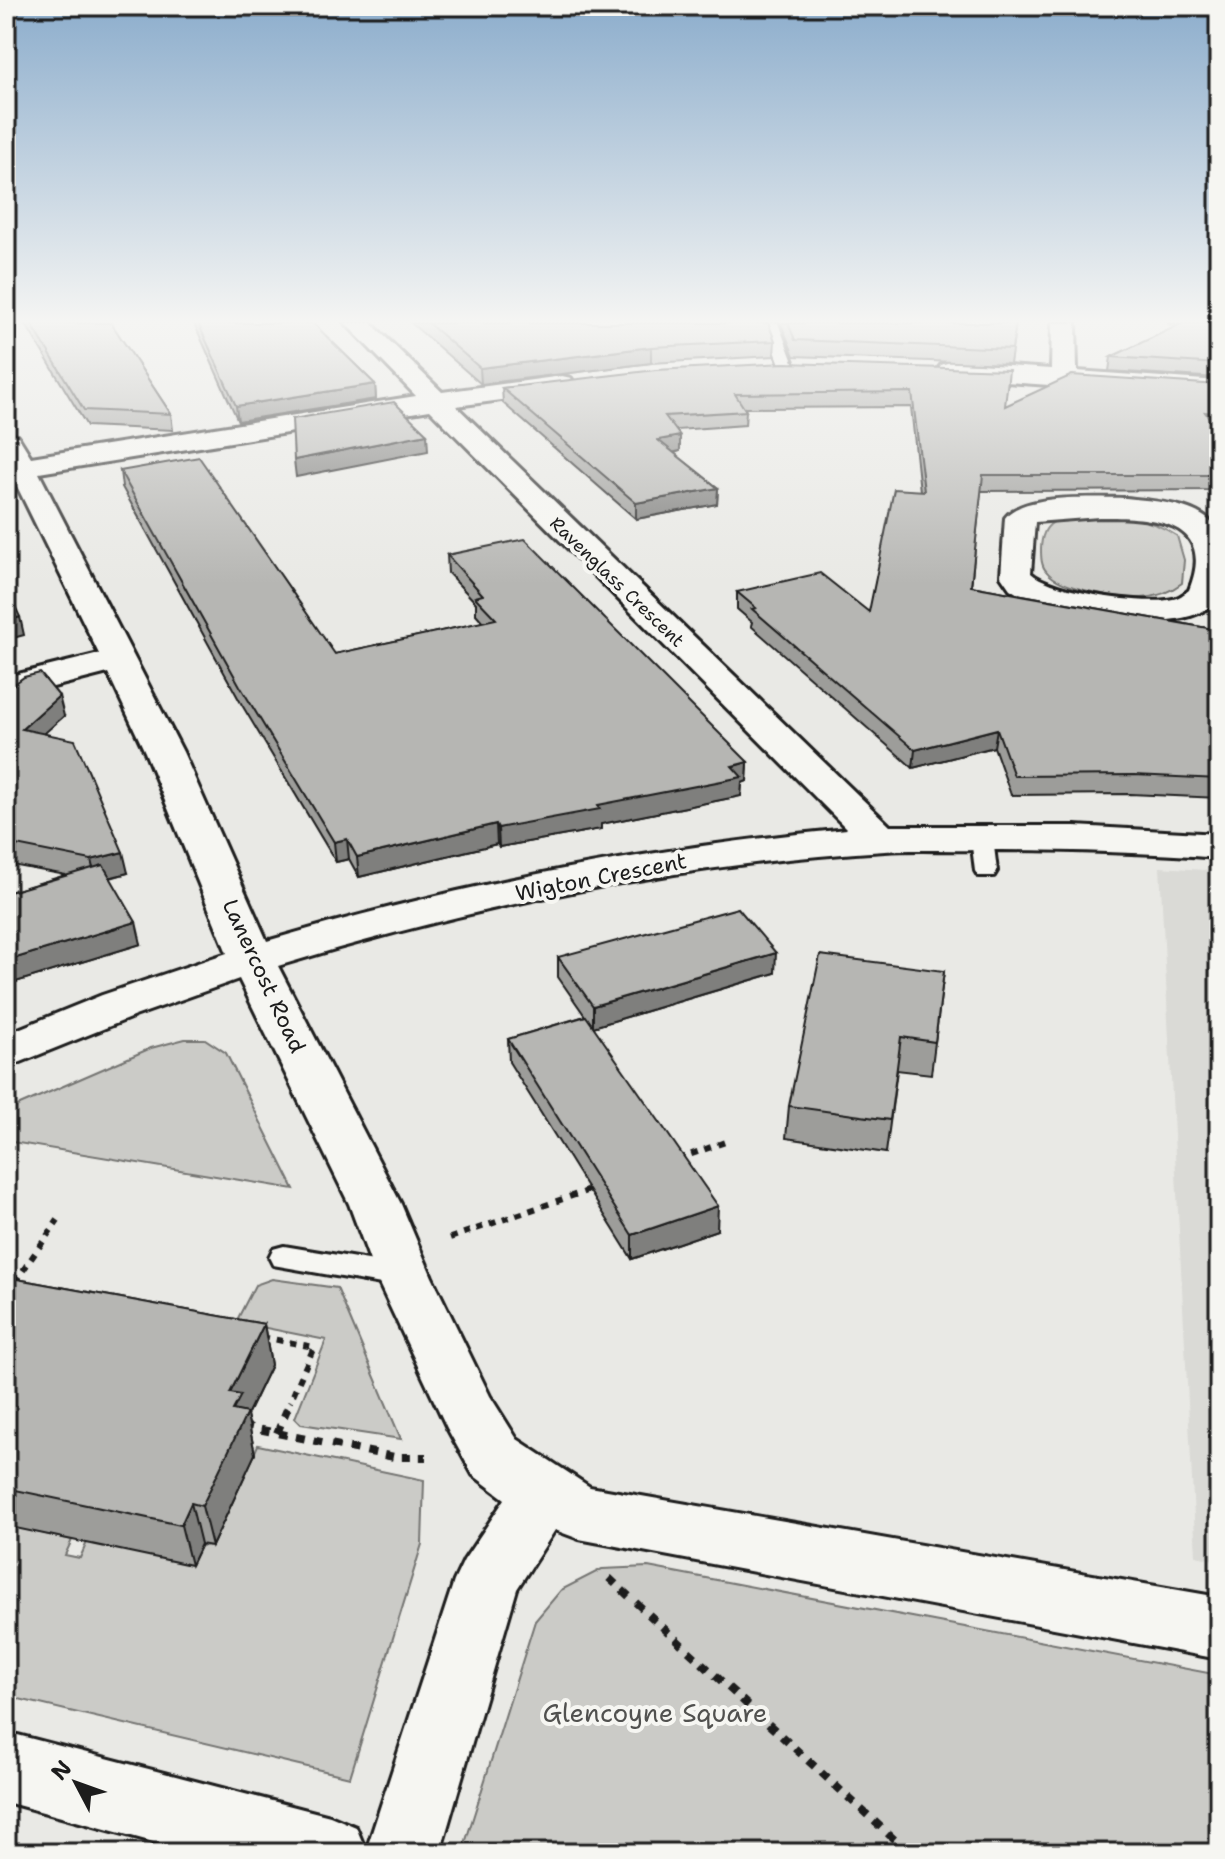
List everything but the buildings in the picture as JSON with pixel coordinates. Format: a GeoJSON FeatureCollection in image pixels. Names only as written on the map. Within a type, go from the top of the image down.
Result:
{"type":"FeatureCollection","features":[{"type":"Feature","properties":{"kind":"street"},"geometry":{"type":"LineString","coordinates":[[10,459],[369,410]]}},
{"type":"Feature","properties":{"kind":"street","name":"Ravenglass Crescent"},"geometry":{"type":"LineString","coordinates":[[442,410],[879,838]]}},
{"type":"Feature","properties":{"kind":"street","name":"Lanercost Road"},"geometry":{"type":"LineString","coordinates":[[10,459],[55,529],[164,752],[252,959],[375,1204],[400,1267],[468,1411],[495,1457],[546,1494]]}},
{"type":"Feature","properties":{"kind":"street"},"geometry":{"type":"LineString","coordinates":[[1054,509],[1157,509],[1176,514],[1194,522],[1207,535],[1216,560],[1209,585],[1198,601],[1177,609],[1151,611],[1038,591],[1019,581],[1015,573],[1020,518],[1029,513],[1054,509]]}},
{"type":"Feature","properties":{"kind":"street"},"geometry":{"type":"LineString","coordinates":[[6,688],[117,660]]}},
{"type":"Feature","properties":{"kind":"street","name":"Wigton Crescent"},"geometry":{"type":"LineString","coordinates":[[6,1052],[81,1018],[252,959],[395,920],[572,880],[709,857],[879,838],[984,855],[1138,838],[1219,846]]}},
{"type":"Feature","properties":{"kind":"street"},"geometry":{"type":"LineString","coordinates":[[403,1853],[487,1581],[516,1532],[546,1494],[579,1512],[1219,1628]]}},
{"type":"Feature","properties":{"kind":"street"},"geometry":{"type":"LineString","coordinates":[[6,1767],[330,1853]]}},
{"type":"Feature","properties":{"kind":"lane"},"geometry":{"type":"LineString","coordinates":[[284,1257],[400,1267]]}},
{"type":"Feature","properties":{"kind":"path"},"geometry":{"type":"LineString","coordinates":[[670,1161],[728,1141]]}},
{"type":"Feature","properties":{"kind":"path"},"geometry":{"type":"LineString","coordinates":[[400,1267],[589,1190]]}},
{"type":"Feature","properties":{"kind":"path"},"geometry":{"type":"LineString","coordinates":[[26,1291],[8,1288],[58,1220]]}},
{"type":"Feature","properties":{"kind":"path"},"geometry":{"type":"LineString","coordinates":[[258,1336],[314,1347],[277,1433]]}},
{"type":"Feature","properties":{"kind":"path"},"geometry":{"type":"LineString","coordinates":[[242,1425],[394,1457]]}},
{"type":"Feature","properties":{"kind":"path"},"geometry":{"type":"LineString","coordinates":[[546,1494],[612,1581],[909,1853]]}},
{"type":"Feature","properties":{"kind":"shaded area"},"geometry":{"type":"Polygon","coordinates":[[[1160,867],[1219,871],[1219,1561],[1196,1556],[1160,867]]]}},
{"type":"Feature","properties":{"kind":"green space"},"geometry":{"type":"Polygon","coordinates":[[[1089,516],[1135,519],[1177,536],[1184,560],[1182,583],[1158,595],[1132,598],[1092,592],[1054,578],[1045,570],[1042,561],[1045,530],[1056,521],[1089,516]]]}},
{"type":"Feature","properties":{"kind":"green space"},"geometry":{"type":"Polygon","coordinates":[[[185,1039],[205,1039],[226,1053],[294,1189],[6,1141],[6,1111],[151,1048],[185,1039]]]}},
{"type":"Feature","properties":{"kind":"green space"},"geometry":{"type":"Polygon","coordinates":[[[272,1279],[337,1288],[401,1439],[301,1424],[295,1418],[326,1340],[236,1322],[255,1285],[272,1279]]]}},
{"type":"Feature","properties":{"kind":"green space"},"geometry":{"type":"Polygon","coordinates":[[[258,1445],[424,1480],[422,1544],[350,1777],[6,1696],[6,1525],[72,1540],[65,1555],[80,1558],[87,1542],[212,1546],[258,1445]]]}},
{"type":"Feature","properties":{"kind":"green space","name":"Glencoyne Square"},"geometry":{"type":"Polygon","coordinates":[[[648,1567],[1219,1675],[1219,1853],[462,1853],[535,1621],[561,1590],[602,1569],[648,1567]]]}}]}
